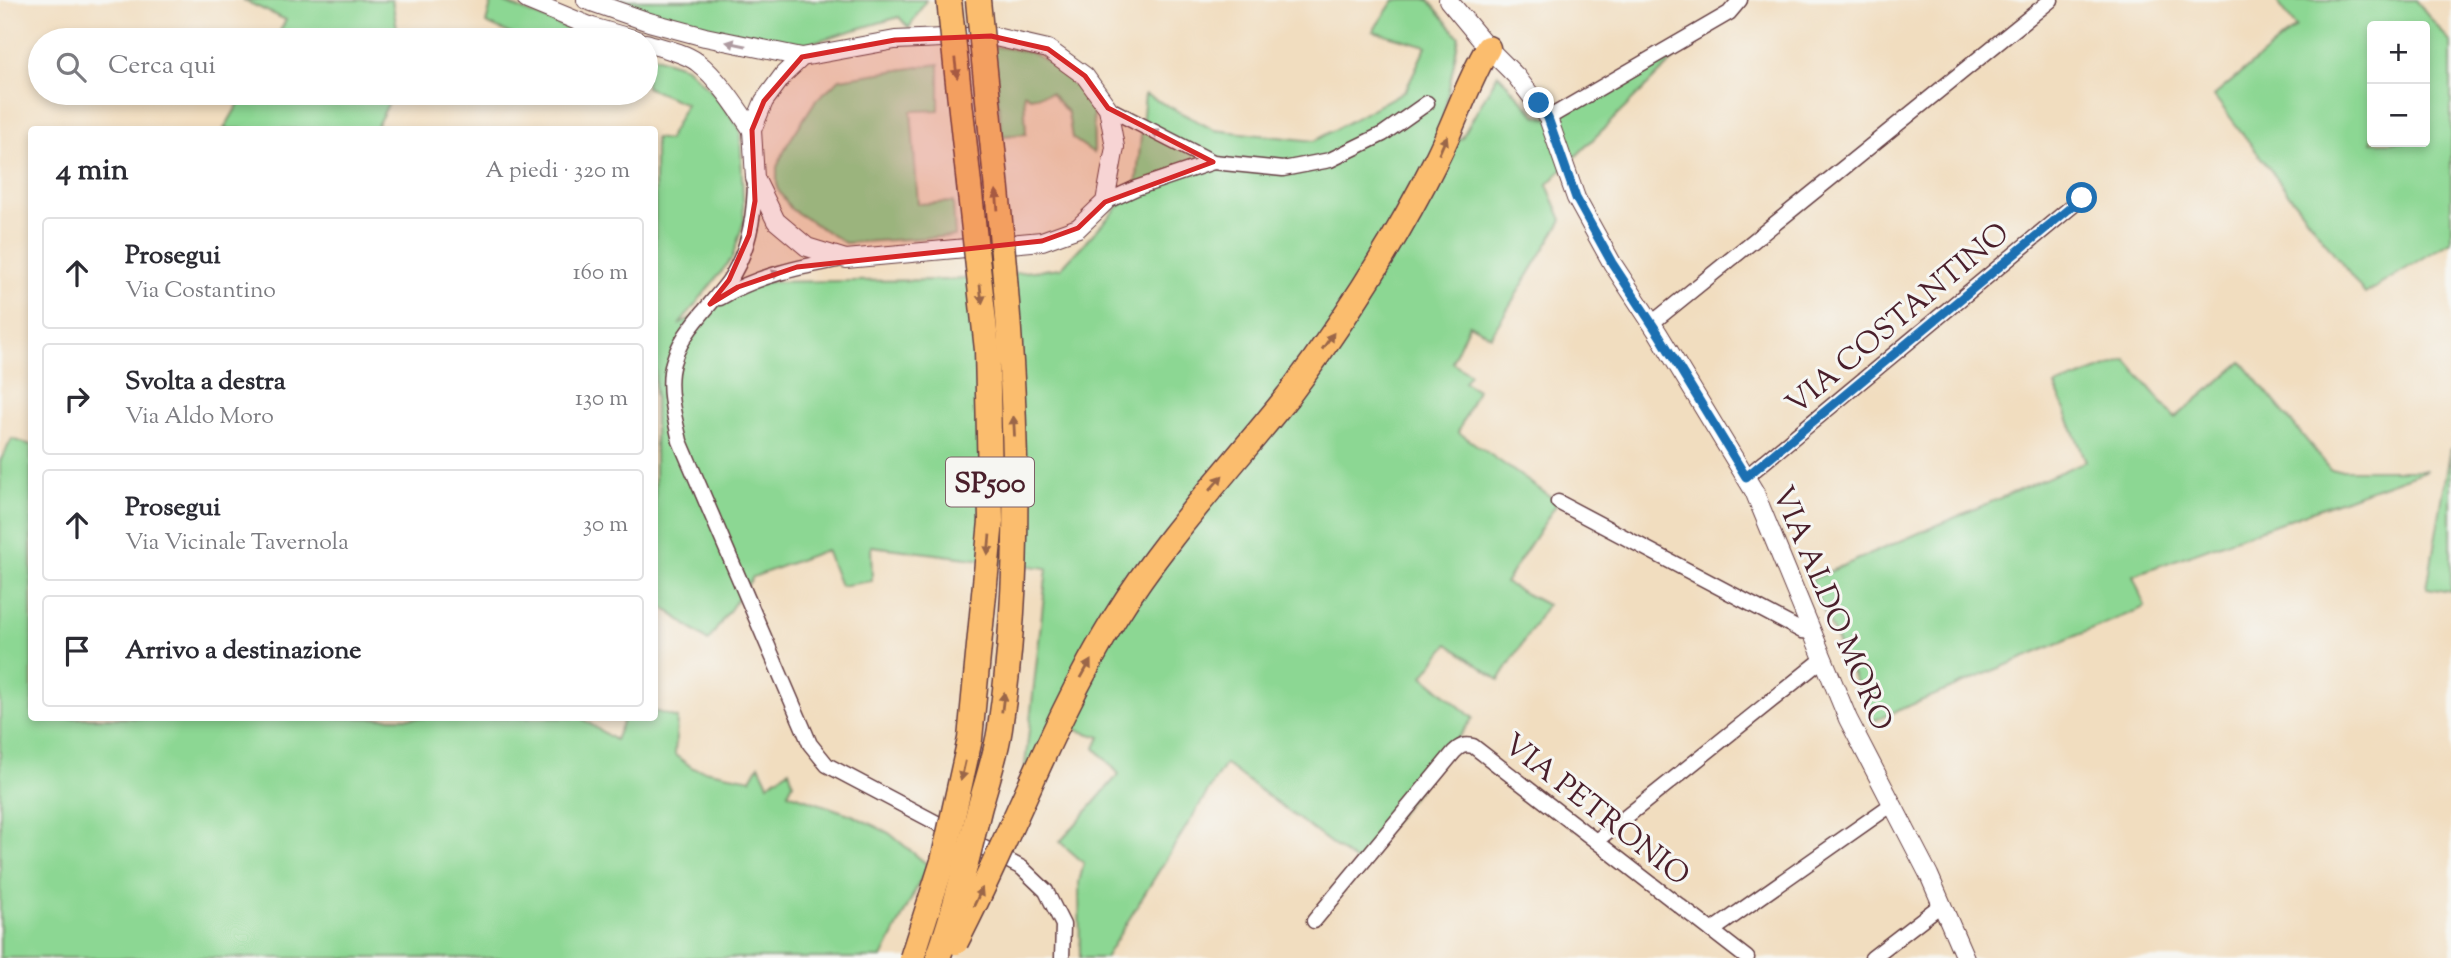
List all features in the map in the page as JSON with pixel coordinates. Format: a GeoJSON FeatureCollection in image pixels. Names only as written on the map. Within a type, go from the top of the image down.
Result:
{"type":"FeatureCollection","features":[{"type":"Feature","properties":{"kind":"highway","name":"SP500"},"geometry":{"type":"LineString","coordinates":[[912,958],[943,861],[970,739],[991,521],[987,350],[949,0]]}},
{"type":"Feature","properties":{"kind":"highway","name":"SP500"},"geometry":{"type":"LineString","coordinates":[[938,958],[954,908],[1000,731],[1011,634],[1016,456],[1012,366],[978,0]]}},
{"type":"Feature","properties":{"kind":"highway"},"geometry":{"type":"LineString","coordinates":[[948,958],[1057,725],[1115,618],[1184,520],[1287,396],[1380,264],[1437,158],[1477,65],[1488,48]]}},
{"type":"Feature","properties":{"kind":"street"},"geometry":{"type":"LineString","coordinates":[[527,0],[595,28]]}},
{"type":"Feature","properties":{"kind":"street"},"geometry":{"type":"LineString","coordinates":[[586,0],[649,22],[802,58],[895,40],[991,36],[1048,49],[1085,76],[1108,108],[1115,147],[1105,202]]}},
{"type":"Feature","properties":{"kind":"street","name":"VIA ALDO MORO"},"geometry":{"type":"LineString","coordinates":[[1448,0],[1488,48],[1516,76],[1548,118],[1576,198],[1612,263],[1652,323],[1754,491],[1848,719],[1942,904],[1965,958]]}},
{"type":"Feature","properties":{"kind":"street"},"geometry":{"type":"LineString","coordinates":[[1548,118],[1729,13],[1740,0]]}},
{"type":"Feature","properties":{"kind":"street"},"geometry":{"type":"LineString","coordinates":[[1652,323],[2051,0]]}},
{"type":"Feature","properties":{"kind":"street"},"geometry":{"type":"LineString","coordinates":[[658,46],[697,62],[729,96],[752,130]]}},
{"type":"Feature","properties":{"kind":"street"},"geometry":{"type":"LineString","coordinates":[[802,58],[784,74],[764,101],[752,130],[755,201],[745,253],[729,280],[684,338],[671,369],[670,396],[680,441],[810,744],[827,765],[1022,868],[1046,891],[1063,925],[1062,958]]}},
{"type":"Feature","properties":{"kind":"street"},"geometry":{"type":"LineString","coordinates":[[1108,108],[1213,162],[1283,169],[1330,160],[1383,134],[1427,103]]}},
{"type":"Feature","properties":{"kind":"street"},"geometry":{"type":"LineString","coordinates":[[710,304],[738,287],[769,275],[846,259],[1042,242],[1078,228],[1105,202],[1136,188],[1213,162]]}},
{"type":"Feature","properties":{"kind":"street"},"geometry":{"type":"LineString","coordinates":[[755,178],[776,221],[807,247],[846,259]]}},
{"type":"Feature","properties":{"kind":"street","name":"VIA COSTANTINO"},"geometry":{"type":"LineString","coordinates":[[1746,477],[2082,198]]}},
{"type":"Feature","properties":{"kind":"street"},"geometry":{"type":"LineString","coordinates":[[1558,502],[1802,631],[1812,632]]}},
{"type":"Feature","properties":{"kind":"street"},"geometry":{"type":"LineString","coordinates":[[1596,841],[1823,659]]}},
{"type":"Feature","properties":{"kind":"street","name":"VIA PETRONIO"},"geometry":{"type":"LineString","coordinates":[[1314,921],[1460,746],[1473,746],[1747,958]]}},
{"type":"Feature","properties":{"kind":"street"},"geometry":{"type":"LineString","coordinates":[[1712,931],[1891,805]]}},
{"type":"Feature","properties":{"kind":"street"},"geometry":{"type":"LineString","coordinates":[[1872,958],[1942,904]]}},
{"type":"Feature","properties":{"kind":"highlighted area"},"geometry":{"type":"Polygon","coordinates":[[[991,36],[1048,49],[1085,76],[1108,108],[1213,162],[1105,202],[1078,228],[1042,241],[797,267],[738,287],[710,304],[729,280],[749,235],[755,201],[752,130],[764,101],[802,57],[895,40],[991,36]]]}},
{"type":"Feature","properties":{"kind":"green space"},"geometry":{"type":"Polygon","coordinates":[[[243,0],[392,0],[397,28],[282,28],[286,20],[243,0]]]}},
{"type":"Feature","properties":{"kind":"green space"},"geometry":{"type":"Polygon","coordinates":[[[492,0],[498,0],[567,28],[497,28],[486,23],[492,0]]]}},
{"type":"Feature","properties":{"kind":"green space"},"geometry":{"type":"Polygon","coordinates":[[[608,0],[926,0],[909,28],[899,17],[803,45],[740,38],[633,11],[608,0]]]}},
{"type":"Feature","properties":{"kind":"green space"},"geometry":{"type":"Polygon","coordinates":[[[1394,0],[1429,0],[1459,37],[1440,133],[1461,139],[1498,74],[1536,115],[1548,118],[1688,45],[1547,185],[1562,220],[1491,336],[1469,324],[1452,362],[1470,374],[1464,382],[1477,390],[1458,432],[1558,502],[1505,583],[1547,605],[1499,680],[1448,644],[1423,676],[1473,718],[1360,865],[1225,764],[1105,958],[1080,958],[1079,882],[1084,863],[1060,842],[1119,774],[1095,748],[1100,737],[1073,729],[1024,775],[1047,568],[871,546],[872,581],[840,586],[826,550],[753,577],[708,641],[658,603],[658,138],[668,140],[686,104],[658,92],[658,58],[686,67],[717,97],[740,129],[744,221],[732,258],[679,325],[750,282],[952,280],[1061,268],[1136,188],[1145,94],[1214,130],[1314,141],[1406,90],[1426,46],[1373,31],[1394,0]]]}},
{"type":"Feature","properties":{"kind":"green space"},"geometry":{"type":"Polygon","coordinates":[[[2276,0],[2416,0],[2451,43],[2451,241],[2365,294],[2214,96],[2296,27],[2276,0]]]}},
{"type":"Feature","properties":{"kind":"green space"},"geometry":{"type":"Polygon","coordinates":[[[992,46],[1030,52],[1069,74],[1093,108],[1094,153],[1072,138],[1068,113],[1051,93],[1030,97],[1024,93],[1026,134],[1002,136],[992,46]]]}},
{"type":"Feature","properties":{"kind":"green space"},"geometry":{"type":"Polygon","coordinates":[[[939,64],[939,110],[911,111],[918,204],[953,202],[955,236],[845,243],[791,209],[777,188],[777,167],[787,145],[816,100],[840,79],[939,64]]]}},
{"type":"Feature","properties":{"kind":"green space"},"geometry":{"type":"Polygon","coordinates":[[[238,105],[388,105],[377,126],[226,126],[238,105]]]}},
{"type":"Feature","properties":{"kind":"green space"},"geometry":{"type":"Polygon","coordinates":[[[2126,360],[2175,418],[2242,362],[2331,470],[2427,470],[2133,575],[2145,607],[1873,721],[1810,580],[2086,461],[2055,386],[2126,360]]]}},
{"type":"Feature","properties":{"kind":"green space"},"geometry":{"type":"Polygon","coordinates":[[[12,439],[28,444],[28,721],[586,721],[615,740],[623,721],[658,721],[658,712],[677,718],[675,755],[693,768],[751,779],[759,765],[768,784],[789,770],[793,783],[788,793],[852,815],[889,833],[928,865],[882,958],[0,958],[0,461],[12,439]]]}},
{"type":"Feature","properties":{"kind":"green space"},"geometry":{"type":"Polygon","coordinates":[[[2451,447],[2451,592],[2427,588],[2451,447]]]}},
{"type":"Feature","properties":{"kind":"route"},"geometry":{"type":"LineString","coordinates":[[1539,103],[1548,118],[1576,198],[1612,263],[1746,477],[2082,198]]}}]}
